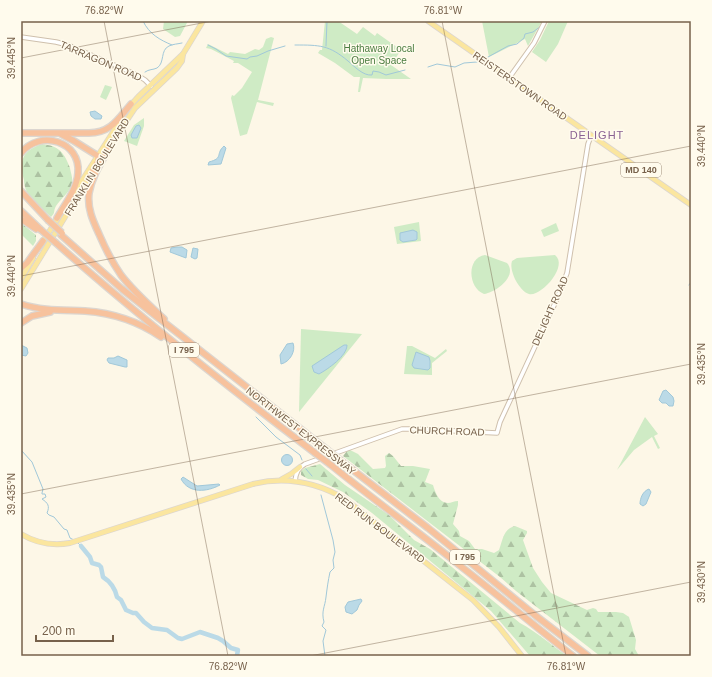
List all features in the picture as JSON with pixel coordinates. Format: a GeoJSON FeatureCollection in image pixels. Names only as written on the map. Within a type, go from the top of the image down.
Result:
{"type":"FeatureCollection","features":[{"type":"Feature","properties":{"kind":"highway"},"geometry":{"type":"LineString","coordinates":[[21,132],[90,133],[104,131],[113,125],[131,104]]}},
{"type":"Feature","properties":{"kind":"highway"},"geometry":{"type":"LineString","coordinates":[[56,133],[74,141],[98,156],[99,159],[88,179]]}},
{"type":"Feature","properties":{"kind":"highway"},"geometry":{"type":"LineString","coordinates":[[21,153],[34,142],[48,140],[63,144],[74,155],[79,170],[78,179],[73,191],[57,218]]}},
{"type":"Feature","properties":{"kind":"highway"},"geometry":{"type":"LineString","coordinates":[[109,148],[94,178],[89,197],[92,217],[103,244],[116,267],[128,283],[165,320],[207,358]]}},
{"type":"Feature","properties":{"kind":"highway"},"geometry":{"type":"LineString","coordinates":[[21,191],[47,221]]}},
{"type":"Feature","properties":{"kind":"highway","name":"NORTHWEST EXPRESSWAY"},"geometry":{"type":"LineString","coordinates":[[21,198],[122,289],[207,358],[428,528],[536,616],[588,656]]}},
{"type":"Feature","properties":{"kind":"highway","name":"NORTHWEST EXPRESSWAY"},"geometry":{"type":"LineString","coordinates":[[21,211],[41,231],[150,324],[375,501],[463,568],[530,624],[573,656]]}},
{"type":"Feature","properties":{"kind":"highway"},"geometry":{"type":"LineString","coordinates":[[21,219],[41,231]]}},
{"type":"Feature","properties":{"kind":"highway"},"geometry":{"type":"LineString","coordinates":[[21,268],[27,263],[43,242]]}},
{"type":"Feature","properties":{"kind":"highway"},"geometry":{"type":"LineString","coordinates":[[21,304],[35,308],[109,314],[141,325],[156,333],[226,384]]}},
{"type":"Feature","properties":{"kind":"highway"},"geometry":{"type":"LineString","coordinates":[[21,323],[32,316],[42,313],[71,311]]}},
{"type":"Feature","properties":{"kind":"main road","name":"FRANKLIN BOULEVARD"},"geometry":{"type":"LineString","coordinates":[[21,279],[57,218],[131,104],[177,68],[182,61],[183,54],[203,21]]}},
{"type":"Feature","properties":{"kind":"main road","name":"REISTERSTOWN ROAD"},"geometry":{"type":"LineString","coordinates":[[428,21],[691,205]]}},
{"type":"Feature","properties":{"kind":"main road","name":"FRANKLIN BOULEVARD"},"geometry":{"type":"LineString","coordinates":[[21,289],[88,179],[135,108],[152,88]]}},
{"type":"Feature","properties":{"kind":"main road"},"geometry":{"type":"LineString","coordinates":[[279,480],[291,474],[300,467]]}},
{"type":"Feature","properties":{"kind":"main road","name":"RED RUN BOULEVARD"},"geometry":{"type":"LineString","coordinates":[[21,534],[32,540],[48,544],[59,545],[74,543],[259,482],[279,480],[314,484],[345,499],[472,600],[499,627],[522,656]]}},
{"type":"Feature","properties":{"kind":"street"},"geometry":{"type":"LineString","coordinates":[[509,78],[538,35],[545,21]]}},
{"type":"Feature","properties":{"kind":"street","name":"TARRAGON ROAD"},"geometry":{"type":"LineString","coordinates":[[21,36],[56,42],[68,46],[137,75],[145,80],[152,88]]}},
{"type":"Feature","properties":{"kind":"street","name":"DELIGHT ROAD"},"geometry":{"type":"LineString","coordinates":[[497,433],[500,422],[568,274],[588,144],[591,136]]}},
{"type":"Feature","properties":{"kind":"street","name":"CHURCH ROAD"},"geometry":{"type":"LineString","coordinates":[[300,467],[402,429],[497,433]]}},
{"type":"Feature","properties":{"kind":"street"},"geometry":{"type":"LineString","coordinates":[[295,481],[300,467]]}},
{"type":"Feature","properties":{"kind":"green space"},"geometry":{"type":"Polygon","coordinates":[[[164,21],[188,21],[180,36],[175,37],[163,29],[164,21]]]}},
{"type":"Feature","properties":{"kind":"green space","name":"Hathaway Local Open Space"},"geometry":{"type":"Polygon","coordinates":[[[325,21],[338,21],[357,34],[363,27],[375,36],[377,33],[401,50],[391,65],[411,79],[363,78],[360,92],[358,92],[360,77],[354,77],[318,53],[322,50],[325,21]]]}},
{"type":"Feature","properties":{"kind":"green space"},"geometry":{"type":"Polygon","coordinates":[[[482,21],[542,21],[528,46],[525,39],[489,57],[482,21]]]}},
{"type":"Feature","properties":{"kind":"green space"},"geometry":{"type":"Polygon","coordinates":[[[549,21],[568,21],[558,44],[546,62],[532,52],[540,40],[549,21]]]}},
{"type":"Feature","properties":{"kind":"green space"},"geometry":{"type":"Polygon","coordinates":[[[271,37],[274,38],[258,100],[274,103],[273,106],[257,102],[247,134],[240,136],[231,98],[232,95],[234,96],[242,88],[252,72],[238,63],[233,63],[234,61],[206,48],[208,44],[228,54],[230,52],[245,54],[255,49],[259,50],[263,47],[266,39],[271,37]]]}},
{"type":"Feature","properties":{"kind":"green space"},"geometry":{"type":"Polygon","coordinates":[[[105,85],[112,87],[106,100],[100,97],[105,85]]]}},
{"type":"Feature","properties":{"kind":"green space"},"geometry":{"type":"Polygon","coordinates":[[[144,118],[144,126],[137,146],[124,141],[134,125],[144,118]]]}},
{"type":"Feature","properties":{"kind":"green space"},"geometry":{"type":"Polygon","coordinates":[[[42,144],[53,146],[63,154],[70,168],[72,178],[71,187],[56,206],[51,217],[27,192],[22,167],[22,162],[26,153],[42,144]]]}},
{"type":"Feature","properties":{"kind":"green space"},"geometry":{"type":"Polygon","coordinates":[[[419,222],[421,241],[397,244],[394,227],[419,222]]]}},
{"type":"Feature","properties":{"kind":"green space"},"geometry":{"type":"Polygon","coordinates":[[[21,223],[36,235],[36,241],[33,246],[21,234],[21,223]]]}},
{"type":"Feature","properties":{"kind":"green space"},"geometry":{"type":"Polygon","coordinates":[[[556,223],[559,231],[544,237],[541,230],[556,223]]]}},
{"type":"Feature","properties":{"kind":"green space"},"geometry":{"type":"Polygon","coordinates":[[[485,255],[507,263],[510,268],[510,273],[504,283],[489,293],[484,294],[475,286],[471,273],[475,262],[479,257],[485,255]]]}},
{"type":"Feature","properties":{"kind":"green space"},"geometry":{"type":"Polygon","coordinates":[[[555,255],[559,266],[552,280],[540,291],[534,294],[529,294],[523,291],[514,276],[511,263],[512,261],[517,258],[555,255]]]}},
{"type":"Feature","properties":{"kind":"green space"},"geometry":{"type":"Polygon","coordinates":[[[301,329],[362,334],[299,412],[301,329]]]}},
{"type":"Feature","properties":{"kind":"green space"},"geometry":{"type":"Polygon","coordinates":[[[407,346],[412,346],[435,358],[446,349],[447,351],[432,363],[432,375],[404,374],[407,346]]]}},
{"type":"Feature","properties":{"kind":"green space"},"geometry":{"type":"Polygon","coordinates":[[[645,417],[658,434],[654,436],[660,448],[658,449],[652,437],[634,450],[617,470],[645,417]]]}},
{"type":"Feature","properties":{"kind":"green space"},"geometry":{"type":"Polygon","coordinates":[[[350,450],[358,454],[373,469],[385,468],[385,456],[389,453],[401,466],[413,466],[430,469],[425,482],[433,485],[436,494],[445,503],[458,501],[453,524],[459,531],[460,536],[469,541],[475,549],[482,549],[494,553],[499,550],[504,535],[511,527],[515,526],[527,531],[523,540],[533,568],[551,593],[587,610],[593,608],[598,612],[623,613],[629,617],[636,640],[635,649],[639,656],[600,656],[343,456],[350,450]]]}},
{"type":"Feature","properties":{"kind":"green space"},"geometry":{"type":"Polygon","coordinates":[[[320,464],[345,485],[389,515],[414,540],[430,549],[520,623],[538,634],[567,656],[530,656],[491,611],[372,513],[343,492],[318,480],[308,479],[301,475],[301,471],[305,468],[320,464]]]}},
{"type":"Feature","properties":{"kind":"water"},"geometry":{"type":"Polygon","coordinates":[[[95,111],[102,116],[101,119],[95,119],[91,116],[90,112],[95,111]]]}},
{"type":"Feature","properties":{"kind":"water"},"geometry":{"type":"Polygon","coordinates":[[[139,125],[141,128],[137,138],[132,138],[131,135],[136,126],[139,125]]]}},
{"type":"Feature","properties":{"kind":"water"},"geometry":{"type":"Polygon","coordinates":[[[224,146],[226,148],[221,164],[208,165],[209,162],[218,157],[224,146]]]}},
{"type":"Feature","properties":{"kind":"water"},"geometry":{"type":"Polygon","coordinates":[[[413,230],[417,232],[416,240],[403,242],[400,240],[400,233],[413,230]]]}},
{"type":"Feature","properties":{"kind":"water"},"geometry":{"type":"Polygon","coordinates":[[[182,247],[187,250],[186,258],[170,252],[171,248],[182,247]]]}},
{"type":"Feature","properties":{"kind":"water"},"geometry":{"type":"Polygon","coordinates":[[[193,248],[198,249],[197,258],[195,259],[191,257],[193,248]]]}},
{"type":"Feature","properties":{"kind":"water"},"geometry":{"type":"Polygon","coordinates":[[[293,343],[294,349],[292,356],[290,359],[281,364],[280,355],[287,344],[293,343]]]}},
{"type":"Feature","properties":{"kind":"water"},"geometry":{"type":"Polygon","coordinates":[[[21,345],[27,348],[28,353],[26,356],[21,355],[21,345]]]}},
{"type":"Feature","properties":{"kind":"water"},"geometry":{"type":"Polygon","coordinates":[[[344,345],[347,345],[341,358],[319,374],[314,372],[312,366],[344,345]]]}},
{"type":"Feature","properties":{"kind":"water"},"geometry":{"type":"Polygon","coordinates":[[[416,352],[429,357],[430,368],[428,370],[414,368],[412,365],[416,352]]]}},
{"type":"Feature","properties":{"kind":"water"},"geometry":{"type":"Polygon","coordinates":[[[118,356],[127,360],[127,367],[109,363],[107,360],[108,358],[118,356]]]}},
{"type":"Feature","properties":{"kind":"water"},"geometry":{"type":"Polygon","coordinates":[[[666,390],[673,397],[673,406],[662,403],[659,400],[663,391],[666,390]]]}},
{"type":"Feature","properties":{"kind":"water"},"geometry":{"type":"Polygon","coordinates":[[[285,455],[289,455],[291,456],[291,464],[285,465],[282,462],[282,458],[285,455]]]}},
{"type":"Feature","properties":{"kind":"water"},"geometry":{"type":"Polygon","coordinates":[[[183,477],[197,486],[220,485],[204,490],[193,489],[184,484],[181,479],[183,477]]]}},
{"type":"Feature","properties":{"kind":"water"},"geometry":{"type":"Polygon","coordinates":[[[649,489],[651,492],[646,504],[643,506],[640,504],[641,497],[645,491],[649,489]]]}},
{"type":"Feature","properties":{"kind":"water"},"geometry":{"type":"Polygon","coordinates":[[[361,599],[362,601],[357,610],[352,614],[346,612],[345,607],[348,602],[361,599]]]}},
{"type":"Feature","properties":{"kind":"waterway"},"geometry":{"type":"LineString","coordinates":[[143,21],[148,30],[155,36],[172,45]]}},
{"type":"Feature","properties":{"kind":"waterway"},"geometry":{"type":"LineString","coordinates":[[326,46],[327,21]]}},
{"type":"Feature","properties":{"kind":"waterway"},"geometry":{"type":"LineString","coordinates":[[488,57],[508,46],[517,44],[524,38],[525,34],[533,32],[541,26]]}},
{"type":"Feature","properties":{"kind":"waterway"},"geometry":{"type":"LineString","coordinates":[[145,72],[159,66],[166,48],[182,43]]}},
{"type":"Feature","properties":{"kind":"waterway"},"geometry":{"type":"LineString","coordinates":[[208,45],[226,56],[247,59],[285,46]]}},
{"type":"Feature","properties":{"kind":"waterway"},"geometry":{"type":"LineString","coordinates":[[295,45],[311,45],[329,49],[365,74],[369,75],[372,75],[373,71],[386,75],[405,70]]}},
{"type":"Feature","properties":{"kind":"waterway"},"geometry":{"type":"LineString","coordinates":[[428,67],[437,64],[455,67],[464,63],[477,62]]}},
{"type":"Feature","properties":{"kind":"waterway"},"geometry":{"type":"LineString","coordinates":[[256,417],[276,437],[300,455],[302,460]]}},
{"type":"Feature","properties":{"kind":"waterway"},"geometry":{"type":"LineString","coordinates":[[21,450],[32,462],[43,489],[42,494],[45,494],[46,497],[42,499],[48,505],[47,513],[54,517],[64,529],[67,530],[70,538],[74,540]]}},
{"type":"Feature","properties":{"kind":"waterway"},"geometry":{"type":"LineString","coordinates":[[306,469],[312,476]]}},
{"type":"Feature","properties":{"kind":"waterway"},"geometry":{"type":"LineString","coordinates":[[321,495],[335,552],[333,560],[334,568],[330,572],[323,612],[324,622],[322,626],[326,630],[323,641],[325,656]]}},
{"type":"Feature","properties":{"kind":"waterway"},"geometry":{"type":"LineString","coordinates":[[78,543],[81,546]]}},
{"type":"Feature","properties":{"kind":"waterway"},"geometry":{"type":"LineString","coordinates":[[81,546],[90,557],[92,563],[101,567],[103,577],[112,586],[117,597],[121,600],[126,610],[136,613],[152,628],[167,630],[178,638],[182,639],[200,632],[218,638],[231,648],[238,650],[238,656]]}},
{"type":"Feature","properties":{"kind":"district","name":"DELIGHT"},"geometry":{"type":"Point","coordinates":[597,135]}}]}
